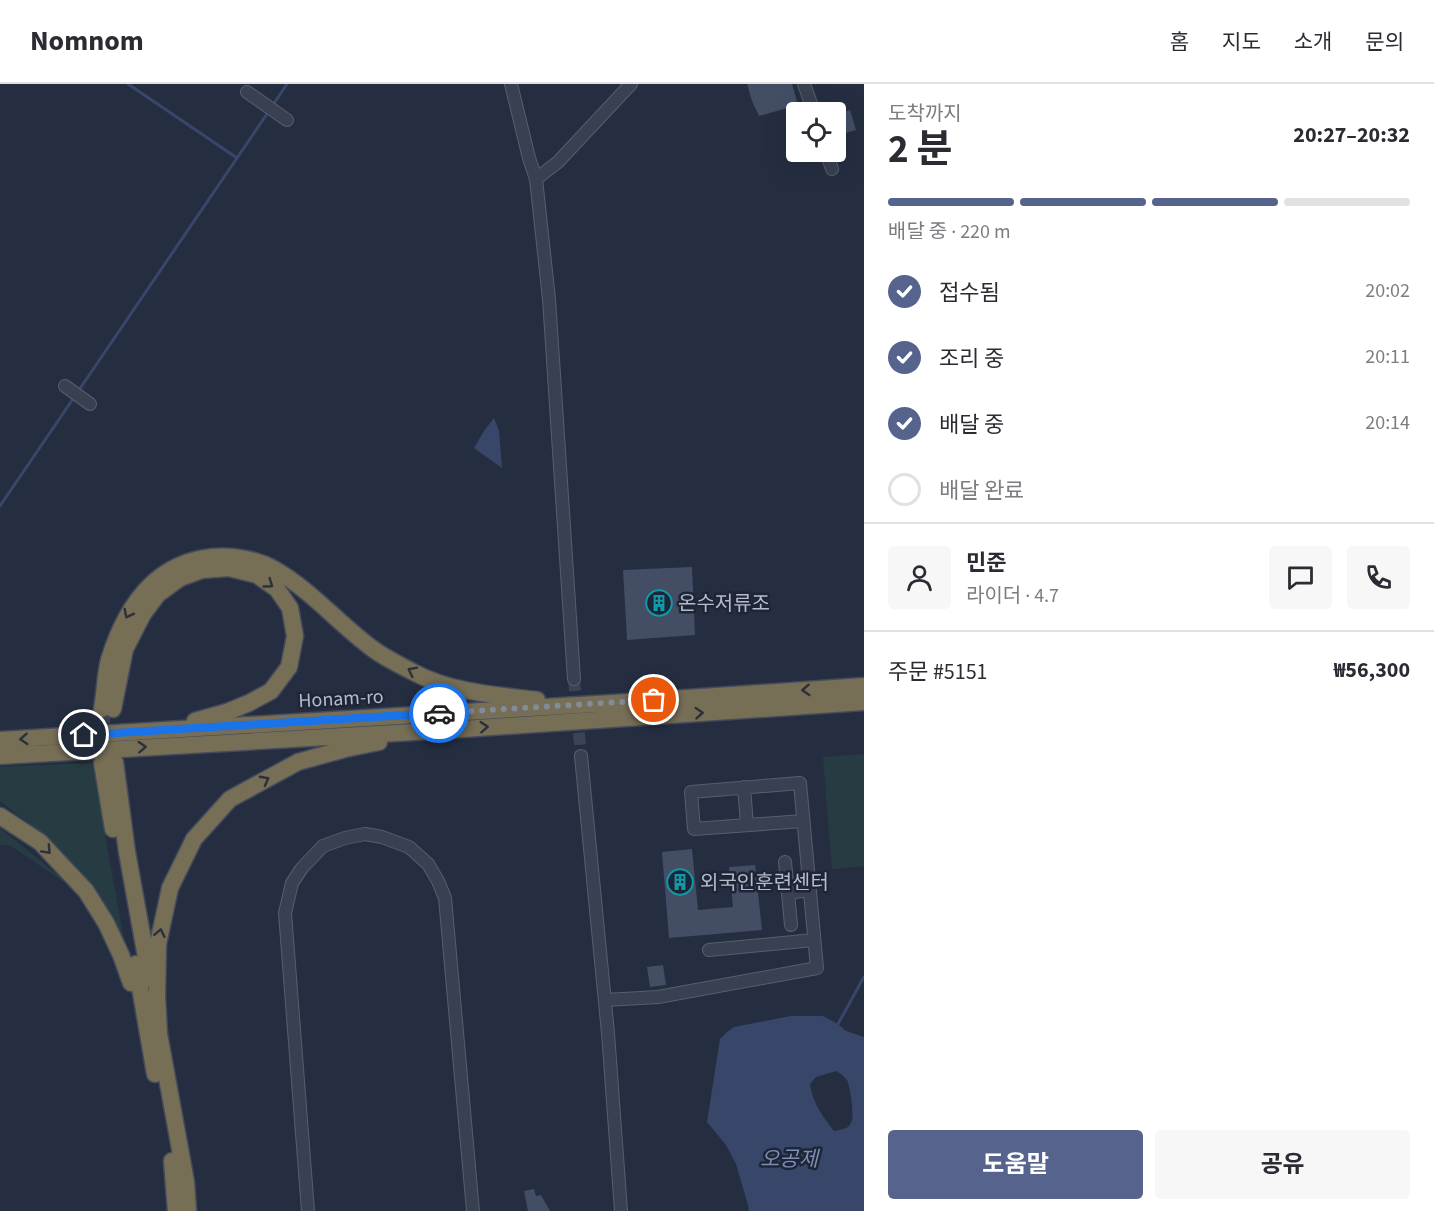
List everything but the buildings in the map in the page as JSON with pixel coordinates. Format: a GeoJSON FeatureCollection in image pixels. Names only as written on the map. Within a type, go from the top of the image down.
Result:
{"type":"FeatureCollection","features":[{"type":"Feature","properties":{"kind":"highway"},"geometry":{"type":"LineString","coordinates":[[146,731],[200,720],[249,703],[271,691],[288,668],[295,636],[290,608],[277,589],[257,575],[229,568],[202,570],[180,578],[158,594],[143,614],[126,649],[108,709],[109,661],[129,610],[142,593],[175,567],[197,558],[223,556],[246,559],[273,568],[306,591],[374,650],[414,673],[446,686],[544,701],[613,703]]}},
{"type":"Feature","properties":{"kind":"highway","name":"Honam-ro"},"geometry":{"type":"LineString","coordinates":[[0,741],[864,686]]}},
{"type":"Feature","properties":{"kind":"highway","name":"Honam-ro"},"geometry":{"type":"LineString","coordinates":[[0,756],[447,730],[864,702]]}},
{"type":"Feature","properties":{"kind":"highway"},"geometry":{"type":"LineString","coordinates":[[154,1037],[158,944],[170,888],[194,838],[230,799],[298,762],[345,749],[447,730]]}},
{"type":"Feature","properties":{"kind":"highway"},"geometry":{"type":"LineString","coordinates":[[108,762],[127,852],[174,1169],[176,1211]]}},
{"type":"Feature","properties":{"kind":"highway"},"geometry":{"type":"LineString","coordinates":[[0,816],[40,842],[86,891],[106,923],[154,1037],[184,1170],[188,1211]]}},
{"type":"Feature","properties":{"kind":"street"},"geometry":{"type":"LineString","coordinates":[[511,84],[536,179],[549,299],[574,679]]}},
{"type":"Feature","properties":{"kind":"street"},"geometry":{"type":"LineString","coordinates":[[536,179],[558,162],[631,84]]}},
{"type":"Feature","properties":{"kind":"street"},"geometry":{"type":"LineString","coordinates":[[804,84],[810,102]]}},
{"type":"Feature","properties":{"kind":"street"},"geometry":{"type":"LineString","coordinates":[[247,92],[287,120]]}},
{"type":"Feature","properties":{"kind":"street"},"geometry":{"type":"LineString","coordinates":[[830,162],[832,169]]}},
{"type":"Feature","properties":{"kind":"street"},"geometry":{"type":"LineString","coordinates":[[65,386],[90,404]]}},
{"type":"Feature","properties":{"kind":"street"},"geometry":{"type":"LineString","coordinates":[[580,756],[604,1000],[621,1211]]}},
{"type":"Feature","properties":{"kind":"street"},"geometry":{"type":"LineString","coordinates":[[604,1000],[658,997],[817,968],[800,783],[691,792],[694,830],[803,821]]}},
{"type":"Feature","properties":{"kind":"street"},"geometry":{"type":"LineString","coordinates":[[744,787],[747,825]]}},
{"type":"Feature","properties":{"kind":"street"},"geometry":{"type":"LineString","coordinates":[[308,1211],[285,913],[292,883],[302,868],[323,846],[365,834],[382,837],[410,848],[428,864],[446,898],[473,1211]]}},
{"type":"Feature","properties":{"kind":"street"},"geometry":{"type":"LineString","coordinates":[[784,862],[791,925]]}},
{"type":"Feature","properties":{"kind":"street"},"geometry":{"type":"LineString","coordinates":[[788,893],[809,890]]}},
{"type":"Feature","properties":{"kind":"street"},"geometry":{"type":"LineString","coordinates":[[709,950],[814,940]]}},
{"type":"Feature","properties":{"kind":"green space"},"geometry":{"type":"Polygon","coordinates":[[[864,754],[864,866],[832,869],[823,757],[864,754]]]}},
{"type":"Feature","properties":{"kind":"green space"},"geometry":{"type":"Polygon","coordinates":[[[92,763],[124,940],[98,893],[53,842],[0,801],[0,767],[92,763]]]}},
{"type":"Feature","properties":{"kind":"green space"},"geometry":{"type":"Polygon","coordinates":[[[0,828],[76,890],[11,846],[0,845],[0,828]]]}},
{"type":"Feature","properties":{"kind":"water"},"geometry":{"type":"Polygon","coordinates":[[[494,418],[499,431],[502,468],[474,448],[494,418]]]}},
{"type":"Feature","properties":{"kind":"water","name":"오공제"},"geometry":{"type":"Polygon","coordinates":[[[791,1016],[823,1016],[846,1031],[864,1037],[864,1211],[749,1211],[736,1164],[726,1145],[707,1122],[720,1039],[734,1027],[791,1016]],[[836,1071],[816,1077],[810,1084],[822,1115],[834,1131],[848,1127],[852,1120],[852,1102],[848,1083],[845,1077],[836,1071]]]}},
{"type":"Feature","properties":{"kind":"waterway"},"geometry":{"type":"LineString","coordinates":[[128,84],[237,158]]}},
{"type":"Feature","properties":{"kind":"waterway"},"geometry":{"type":"LineString","coordinates":[[273,105],[287,84]]}},
{"type":"Feature","properties":{"kind":"waterway"},"geometry":{"type":"LineString","coordinates":[[79,390],[269,111]]}},
{"type":"Feature","properties":{"kind":"waterway"},"geometry":{"type":"LineString","coordinates":[[0,506],[75,396]]}},
{"type":"Feature","properties":{"kind":"waterway"},"geometry":{"type":"LineString","coordinates":[[838,1024],[864,977]]}},
{"type":"Feature","properties":{"kind":"tunnel"},"geometry":{"type":"LineString","coordinates":[[574,679],[581,756]]}},
{"type":"Feature","properties":{"kind":"tunnel"},"geometry":{"type":"LineString","coordinates":[[102,709],[102,747]]}},
{"type":"Feature","properties":{"kind":"way so far"},"geometry":{"type":"LineString","coordinates":[[439,713],[654,700]]}},
{"type":"Feature","properties":{"kind":"place","name":"온수저류조"},"geometry":{"type":"Point","coordinates":[659,603]}},
{"type":"Feature","properties":{"kind":"place","name":"외국인훈련센터"},"geometry":{"type":"Point","coordinates":[680,882]}},
{"type":"Feature","properties":{"kind":"route"},"geometry":{"type":"LineString","coordinates":[[84,735],[439,713]]}}]}
